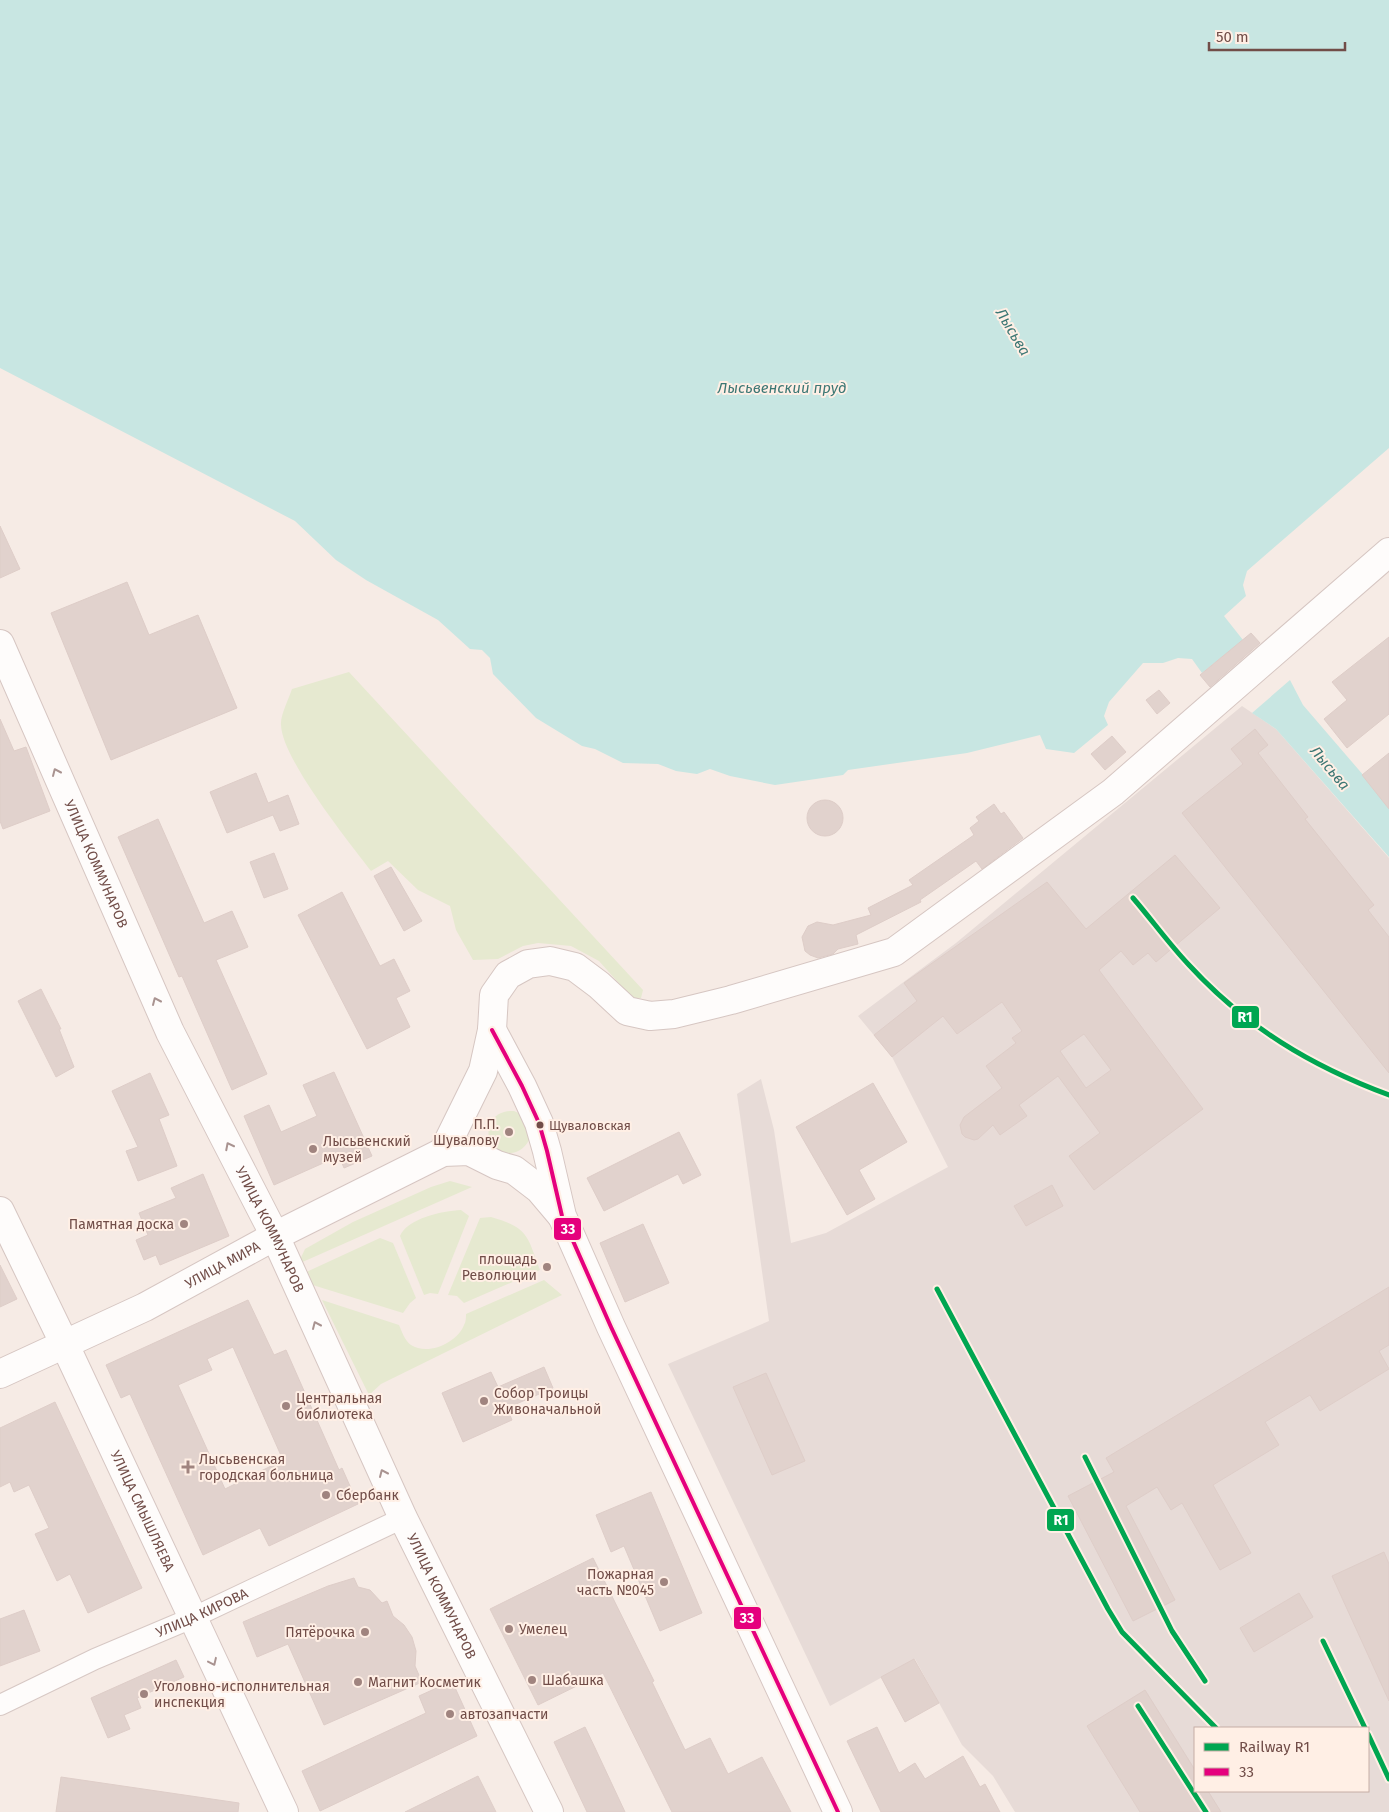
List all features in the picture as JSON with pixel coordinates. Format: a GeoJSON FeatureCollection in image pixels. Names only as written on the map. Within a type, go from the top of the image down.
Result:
{"type":"FeatureCollection","features":[{"type":"Feature","properties":{"kind":"street"},"geometry":{"type":"LineString","coordinates":[[562,1216],[539,1189],[514,1170],[497,1165],[469,1151],[443,1152],[483,1071],[492,1030],[494,995],[508,975],[528,964],[550,961],[575,967],[599,985],[627,1011],[650,1016],[674,1014],[723,1002],[894,952],[1113,792],[1389,552]]}},
{"type":"Feature","properties":{"kind":"street","name":"УЛИЦА КОММУНАРОВ"},"geometry":{"type":"LineString","coordinates":[[0,644],[170,1032],[275,1236],[403,1518],[549,1812]]}},
{"type":"Feature","properties":{"kind":"street"},"geometry":{"type":"LineString","coordinates":[[492,1030],[522,1086],[538,1123],[547,1151],[562,1216],[670,1455],[838,1812]]}},
{"type":"Feature","properties":{"kind":"street","name":"УЛИЦА МИРА"},"geometry":{"type":"LineString","coordinates":[[0,1374],[145,1307],[275,1236],[443,1152]]}},
{"type":"Feature","properties":{"kind":"street","name":"УЛИЦА СМЫШЛЯЕВА"},"geometry":{"type":"LineString","coordinates":[[0,1211],[284,1812]]}},
{"type":"Feature","properties":{"kind":"street","name":"УЛИЦА КИРОВА"},"geometry":{"type":"LineString","coordinates":[[0,1704],[95,1659],[192,1618],[403,1518]]}},
{"type":"Feature","properties":{"kind":"shaded area"},"geometry":{"type":"Polygon","coordinates":[[[1242,706],[1276,729],[1389,858],[1389,1812],[1015,1812],[993,1776],[962,1745],[915,1659],[830,1706],[668,1364],[769,1321],[737,1094],[761,1079],[774,1130],[791,1243],[826,1233],[948,1167],[892,1057],[858,1016],[956,943],[1242,706]]]}},
{"type":"Feature","properties":{"kind":"green space"},"geometry":{"type":"Polygon","coordinates":[[[349,672],[643,990],[641,998],[632,998],[599,961],[571,946],[538,943],[523,946],[498,959],[473,960],[456,930],[450,906],[418,890],[388,861],[371,871],[333,821],[304,778],[284,740],[281,725],[283,712],[292,689],[349,672]]]}},
{"type":"Feature","properties":{"kind":"green space"},"geometry":{"type":"Polygon","coordinates":[[[514,1111],[525,1116],[530,1139],[517,1152],[501,1152],[494,1147],[490,1140],[488,1132],[490,1124],[495,1117],[503,1112],[514,1111]]]}},
{"type":"Feature","properties":{"kind":"green space"},"geometry":{"type":"Polygon","coordinates":[[[450,1181],[472,1187],[298,1264],[305,1249],[353,1222],[431,1187],[450,1181]]]}},
{"type":"Feature","properties":{"kind":"green space"},"geometry":{"type":"Polygon","coordinates":[[[461,1210],[469,1216],[438,1294],[430,1293],[424,1295],[400,1236],[410,1224],[418,1220],[435,1214],[461,1210]]]}},
{"type":"Feature","properties":{"kind":"green space"},"geometry":{"type":"Polygon","coordinates":[[[491,1217],[513,1225],[525,1235],[540,1270],[464,1303],[457,1296],[448,1295],[480,1218],[491,1217]]]}},
{"type":"Feature","properties":{"kind":"green space"},"geometry":{"type":"Polygon","coordinates":[[[380,1238],[393,1243],[416,1298],[403,1313],[303,1282],[302,1274],[380,1238]]]}},
{"type":"Feature","properties":{"kind":"green space"},"geometry":{"type":"Polygon","coordinates":[[[544,1280],[562,1295],[381,1384],[369,1395],[322,1300],[399,1325],[405,1338],[411,1345],[425,1349],[441,1346],[455,1337],[465,1324],[466,1314],[544,1280]]]}},
{"type":"Feature","properties":{"kind":"water","name":"Лысьвенский пруд"},"geometry":{"type":"Polygon","coordinates":[[[0,0],[1389,0],[1389,448],[1247,571],[1243,585],[1246,596],[1224,616],[1243,640],[1202,673],[1192,659],[1178,658],[1163,663],[1143,663],[1109,702],[1104,716],[1108,725],[1074,753],[1046,749],[1040,735],[967,753],[848,770],[843,775],[775,785],[730,776],[710,769],[697,774],[676,771],[658,764],[623,763],[595,749],[582,746],[536,718],[493,674],[490,658],[482,650],[470,649],[438,620],[366,580],[336,560],[295,521],[0,368],[0,0]]]}},
{"type":"Feature","properties":{"kind":"water","name":"Лысьва"},"geometry":{"type":"Polygon","coordinates":[[[1290,680],[1303,705],[1389,805],[1389,857],[1276,729],[1252,713],[1290,680]]]}},
{"type":"Feature","properties":{"kind":"building"},"geometry":{"type":"Polygon","coordinates":[[[0,526],[20,569],[0,578],[0,526]]]}},
{"type":"Feature","properties":{"kind":"building"},"geometry":{"type":"Polygon","coordinates":[[[127,582],[149,635],[198,615],[237,708],[111,760],[51,613],[127,582]]]}},
{"type":"Feature","properties":{"kind":"building"},"geometry":{"type":"Polygon","coordinates":[[[1251,633],[1260,643],[1210,687],[1200,675],[1251,633]]]}},
{"type":"Feature","properties":{"kind":"building"},"geometry":{"type":"Polygon","coordinates":[[[1389,637],[1389,714],[1347,748],[1324,719],[1347,700],[1332,682],[1389,637]]]}},
{"type":"Feature","properties":{"kind":"building"},"geometry":{"type":"Polygon","coordinates":[[[1159,690],[1170,703],[1157,714],[1146,700],[1159,690]]]}},
{"type":"Feature","properties":{"kind":"building"},"geometry":{"type":"Polygon","coordinates":[[[0,719],[14,751],[26,747],[50,811],[3,829],[0,821],[0,719]]]}},
{"type":"Feature","properties":{"kind":"building"},"geometry":{"type":"Polygon","coordinates":[[[1255,729],[1268,745],[1258,753],[1308,817],[1305,819],[1374,905],[1368,910],[1389,937],[1389,1073],[1182,813],[1243,764],[1231,749],[1255,729]]]}},
{"type":"Feature","properties":{"kind":"building"},"geometry":{"type":"Polygon","coordinates":[[[1112,736],[1126,752],[1105,770],[1091,754],[1112,736]]]}},
{"type":"Feature","properties":{"kind":"building"},"geometry":{"type":"Polygon","coordinates":[[[1389,753],[1389,809],[1362,775],[1389,753]]]}},
{"type":"Feature","properties":{"kind":"building"},"geometry":{"type":"Polygon","coordinates":[[[256,773],[268,803],[288,795],[299,824],[280,831],[273,815],[227,833],[210,792],[256,773]]]}},
{"type":"Feature","properties":{"kind":"building"},"geometry":{"type":"Polygon","coordinates":[[[825,800],[832,801],[838,805],[842,811],[842,825],[838,831],[832,835],[825,836],[818,835],[812,831],[808,825],[807,818],[808,811],[812,805],[818,801],[825,800]]]}},
{"type":"Feature","properties":{"kind":"building"},"geometry":{"type":"Polygon","coordinates":[[[994,804],[1001,814],[1004,812],[1023,838],[982,869],[976,861],[920,900],[921,902],[856,935],[858,944],[838,949],[833,954],[818,958],[805,951],[802,937],[808,926],[817,922],[833,925],[871,915],[868,908],[913,885],[909,880],[974,835],[970,828],[979,821],[976,817],[994,804]]]}},
{"type":"Feature","properties":{"kind":"building"},"geometry":{"type":"Polygon","coordinates":[[[158,819],[204,923],[232,911],[248,947],[216,960],[267,1074],[232,1090],[182,976],[179,977],[118,837],[158,819]]]}},
{"type":"Feature","properties":{"kind":"building"},"geometry":{"type":"Polygon","coordinates":[[[274,853],[288,889],[264,898],[250,862],[274,853]]]}},
{"type":"Feature","properties":{"kind":"building"},"geometry":{"type":"Polygon","coordinates":[[[1175,855],[1220,908],[1156,962],[1148,953],[1133,965],[1121,951],[1099,970],[1203,1109],[1094,1190],[1069,1156],[1100,1133],[1058,1076],[1019,1105],[1027,1116],[1000,1135],[993,1125],[978,1139],[974,1140],[962,1134],[960,1125],[964,1117],[1002,1088],[986,1066],[1016,1043],[1012,1038],[1022,1031],[1002,1002],[957,1034],[943,1016],[892,1057],[874,1035],[917,1001],[904,983],[1047,882],[1086,929],[1175,855]],[[1084,1034],[1060,1051],[1086,1088],[1111,1070],[1084,1034]]]}},
{"type":"Feature","properties":{"kind":"building"},"geometry":{"type":"Polygon","coordinates":[[[391,867],[422,921],[404,931],[374,876],[391,867]]]}},
{"type":"Feature","properties":{"kind":"building"},"geometry":{"type":"Polygon","coordinates":[[[342,892],[380,966],[394,959],[410,991],[396,998],[410,1027],[367,1049],[298,915],[342,892]]]}},
{"type":"Feature","properties":{"kind":"building"},"geometry":{"type":"Polygon","coordinates":[[[41,989],[61,1029],[59,1029],[74,1067],[56,1077],[18,1001],[41,989]]]}},
{"type":"Feature","properties":{"kind":"building"},"geometry":{"type":"Polygon","coordinates":[[[334,1072],[372,1156],[344,1168],[339,1156],[274,1185],[244,1116],[269,1105],[281,1132],[317,1116],[303,1085],[334,1072]]]}},
{"type":"Feature","properties":{"kind":"building"},"geometry":{"type":"Polygon","coordinates":[[[150,1073],[169,1115],[159,1119],[177,1166],[138,1181],[126,1151],[138,1147],[112,1091],[150,1073]]]}},
{"type":"Feature","properties":{"kind":"building"},"geometry":{"type":"Polygon","coordinates":[[[873,1083],[907,1142],[859,1170],[875,1199],[847,1215],[796,1127],[873,1083]]]}},
{"type":"Feature","properties":{"kind":"building"},"geometry":{"type":"Polygon","coordinates":[[[679,1132],[701,1175],[683,1184],[678,1174],[604,1211],[587,1178],[679,1132]]]}},
{"type":"Feature","properties":{"kind":"building","name":"Памятная доска"},"geometry":{"type":"Polygon","coordinates":[[[203,1174],[229,1236],[160,1265],[156,1255],[144,1260],[136,1240],[148,1235],[139,1213],[176,1198],[171,1188],[203,1174]]]}},
{"type":"Feature","properties":{"kind":"building"},"geometry":{"type":"Polygon","coordinates":[[[1052,1185],[1063,1206],[1026,1226],[1014,1206],[1052,1185]]]}},
{"type":"Feature","properties":{"kind":"building"},"geometry":{"type":"Polygon","coordinates":[[[643,1224],[669,1283],[625,1302],[600,1243],[643,1224]]]}},
{"type":"Feature","properties":{"kind":"building"},"geometry":{"type":"Polygon","coordinates":[[[0,1265],[17,1299],[0,1307],[0,1265]]]}},
{"type":"Feature","properties":{"kind":"building"},"geometry":{"type":"Polygon","coordinates":[[[1389,1287],[1389,1345],[1379,1351],[1389,1369],[1320,1411],[1310,1395],[1265,1422],[1279,1445],[1213,1485],[1251,1553],[1220,1570],[1182,1503],[1171,1510],[1157,1487],[1126,1506],[1175,1600],[1133,1621],[1068,1496],[1114,1472],[1106,1458],[1389,1287]]]}},
{"type":"Feature","properties":{"kind":"building"},"geometry":{"type":"Polygon","coordinates":[[[248,1300],[274,1355],[286,1350],[339,1470],[342,1468],[358,1504],[269,1546],[260,1528],[203,1555],[130,1394],[121,1398],[106,1365],[248,1300]],[[233,1347],[207,1359],[212,1370],[178,1385],[225,1489],[283,1460],[233,1347]]]}},
{"type":"Feature","properties":{"kind":"building","name":"Собор Троицы Живоначальной"},"geometry":{"type":"Polygon","coordinates":[[[544,1367],[553,1388],[507,1408],[512,1420],[463,1442],[442,1393],[491,1372],[498,1387],[544,1367]]]}},
{"type":"Feature","properties":{"kind":"building"},"geometry":{"type":"Polygon","coordinates":[[[766,1373],[805,1461],[772,1475],[733,1387],[766,1373]]]}},
{"type":"Feature","properties":{"kind":"building"},"geometry":{"type":"Polygon","coordinates":[[[55,1402],[142,1588],[88,1613],[70,1574],[57,1581],[35,1534],[49,1528],[29,1485],[14,1492],[10,1482],[0,1487],[0,1428],[55,1402]]]}},
{"type":"Feature","properties":{"kind":"building","name":"Пожарная часть №045"},"geometry":{"type":"Polygon","coordinates":[[[651,1492],[702,1613],[660,1631],[624,1546],[611,1552],[596,1515],[651,1492]]]}},
{"type":"Feature","properties":{"kind":"building"},"geometry":{"type":"Polygon","coordinates":[[[1384,1552],[1389,1564],[1389,1701],[1332,1576],[1384,1552]]]}},
{"type":"Feature","properties":{"kind":"building"},"geometry":{"type":"Polygon","coordinates":[[[593,1558],[654,1681],[652,1682],[685,1750],[710,1738],[728,1774],[762,1757],[791,1812],[672,1812],[603,1673],[538,1705],[490,1609],[593,1558]]]}},
{"type":"Feature","properties":{"kind":"building"},"geometry":{"type":"Polygon","coordinates":[[[354,1578],[358,1587],[370,1590],[382,1603],[387,1601],[393,1616],[404,1625],[412,1637],[416,1651],[415,1666],[422,1682],[324,1725],[288,1644],[257,1657],[243,1622],[328,1586],[354,1578]]]}},
{"type":"Feature","properties":{"kind":"building"},"geometry":{"type":"Polygon","coordinates":[[[1299,1593],[1313,1617],[1254,1652],[1240,1628],[1299,1593]]]}},
{"type":"Feature","properties":{"kind":"building"},"geometry":{"type":"Polygon","coordinates":[[[24,1610],[40,1651],[0,1666],[0,1619],[24,1610]]]}},
{"type":"Feature","properties":{"kind":"building"},"geometry":{"type":"Polygon","coordinates":[[[914,1659],[939,1703],[905,1722],[881,1677],[914,1659]]]}},
{"type":"Feature","properties":{"kind":"building"},"geometry":{"type":"Polygon","coordinates":[[[176,1660],[184,1677],[137,1698],[141,1708],[124,1715],[130,1729],[108,1738],[91,1698],[176,1660]]]}},
{"type":"Feature","properties":{"kind":"building"},"geometry":{"type":"Polygon","coordinates":[[[452,1681],[477,1736],[320,1811],[302,1771],[426,1713],[419,1696],[452,1681]]]}},
{"type":"Feature","properties":{"kind":"building"},"geometry":{"type":"Polygon","coordinates":[[[1145,1690],[1194,1768],[1194,1792],[1209,1792],[1221,1812],[1140,1812],[1087,1726],[1145,1690]]]}},
{"type":"Feature","properties":{"kind":"building"},"geometry":{"type":"Polygon","coordinates":[[[585,1727],[625,1812],[587,1812],[554,1742],[585,1727]]]}},
{"type":"Feature","properties":{"kind":"building"},"geometry":{"type":"Polygon","coordinates":[[[877,1727],[899,1773],[915,1763],[925,1779],[963,1756],[980,1787],[985,1784],[1000,1812],[881,1812],[847,1741],[877,1727]]]}},
{"type":"Feature","properties":{"kind":"building"},"geometry":{"type":"Polygon","coordinates":[[[478,1776],[496,1812],[405,1812],[478,1776]]]}},
{"type":"Feature","properties":{"kind":"building"},"geometry":{"type":"Polygon","coordinates":[[[61,1777],[239,1803],[238,1812],[56,1812],[61,1777]]]}},
{"type":"Feature","properties":{"kind":"rail line","name":"R1"},"geometry":{"type":"LineString","coordinates":[[1133,898],[1189,965],[1233,1007],[1257,1026],[1306,1057],[1360,1084],[1389,1095]]}},
{"type":"Feature","properties":{"kind":"rail line","name":"R1"},"geometry":{"type":"LineString","coordinates":[[937,1289],[1122,1632],[1215,1727]]}},
{"type":"Feature","properties":{"kind":"rail line","name":"R1"},"geometry":{"type":"LineString","coordinates":[[1085,1457],[1172,1631],[1205,1681]]}},
{"type":"Feature","properties":{"kind":"rail line","name":"R1"},"geometry":{"type":"LineString","coordinates":[[1323,1641],[1365,1727]]}},
{"type":"Feature","properties":{"kind":"rail line","name":"R1"},"geometry":{"type":"LineString","coordinates":[[1138,1706],[1206,1812]]}},
{"type":"Feature","properties":{"kind":"rail line","name":"R1"},"geometry":{"type":"LineString","coordinates":[[1369,1736],[1389,1779]]}},
{"type":"Feature","properties":{"kind":"transit line","name":"33"},"geometry":{"type":"LineString","coordinates":[[492,1030],[522,1086],[539,1123],[562,1216],[611,1327],[838,1812]]}},
{"type":"Feature","properties":{"kind":"place","name":"Щуваловская"},"geometry":{"type":"Point","coordinates":[540,1125]}},
{"type":"Feature","properties":{"kind":"place","name":"П.П. Шувалову"},"geometry":{"type":"Point","coordinates":[509,1132]}},
{"type":"Feature","properties":{"kind":"place","name":"Лысьвенский музей"},"geometry":{"type":"Point","coordinates":[313,1149]}},
{"type":"Feature","properties":{"kind":"place","name":"Памятная доска"},"geometry":{"type":"Point","coordinates":[184,1224]}},
{"type":"Feature","properties":{"kind":"place","name":"площадь Революции"},"geometry":{"type":"Point","coordinates":[547,1267]}},
{"type":"Feature","properties":{"kind":"place","name":"Собор Троицы Живоначальной"},"geometry":{"type":"Point","coordinates":[484,1401]}},
{"type":"Feature","properties":{"kind":"place","name":"Центральная библиотека"},"geometry":{"type":"Point","coordinates":[286,1406]}},
{"type":"Feature","properties":{"kind":"place","name":"Лысьвенская городская больница"},"geometry":{"type":"Point","coordinates":[188,1467]}},
{"type":"Feature","properties":{"kind":"place","name":"Сбербанк"},"geometry":{"type":"Point","coordinates":[326,1495]}},
{"type":"Feature","properties":{"kind":"place","name":"Пожарная часть №045"},"geometry":{"type":"Point","coordinates":[664,1582]}},
{"type":"Feature","properties":{"kind":"place","name":"Умелец"},"geometry":{"type":"Point","coordinates":[509,1629]}},
{"type":"Feature","properties":{"kind":"place","name":"Пятёрочка"},"geometry":{"type":"Point","coordinates":[365,1632]}},
{"type":"Feature","properties":{"kind":"place","name":"Шабашка"},"geometry":{"type":"Point","coordinates":[532,1680]}},
{"type":"Feature","properties":{"kind":"place","name":"Магнит Косметик"},"geometry":{"type":"Point","coordinates":[358,1682]}},
{"type":"Feature","properties":{"kind":"place","name":"Уголовно-исполнительная инспекция"},"geometry":{"type":"Point","coordinates":[144,1694]}},
{"type":"Feature","properties":{"kind":"place","name":"автозапчасти"},"geometry":{"type":"Point","coordinates":[450,1714]}}]}
